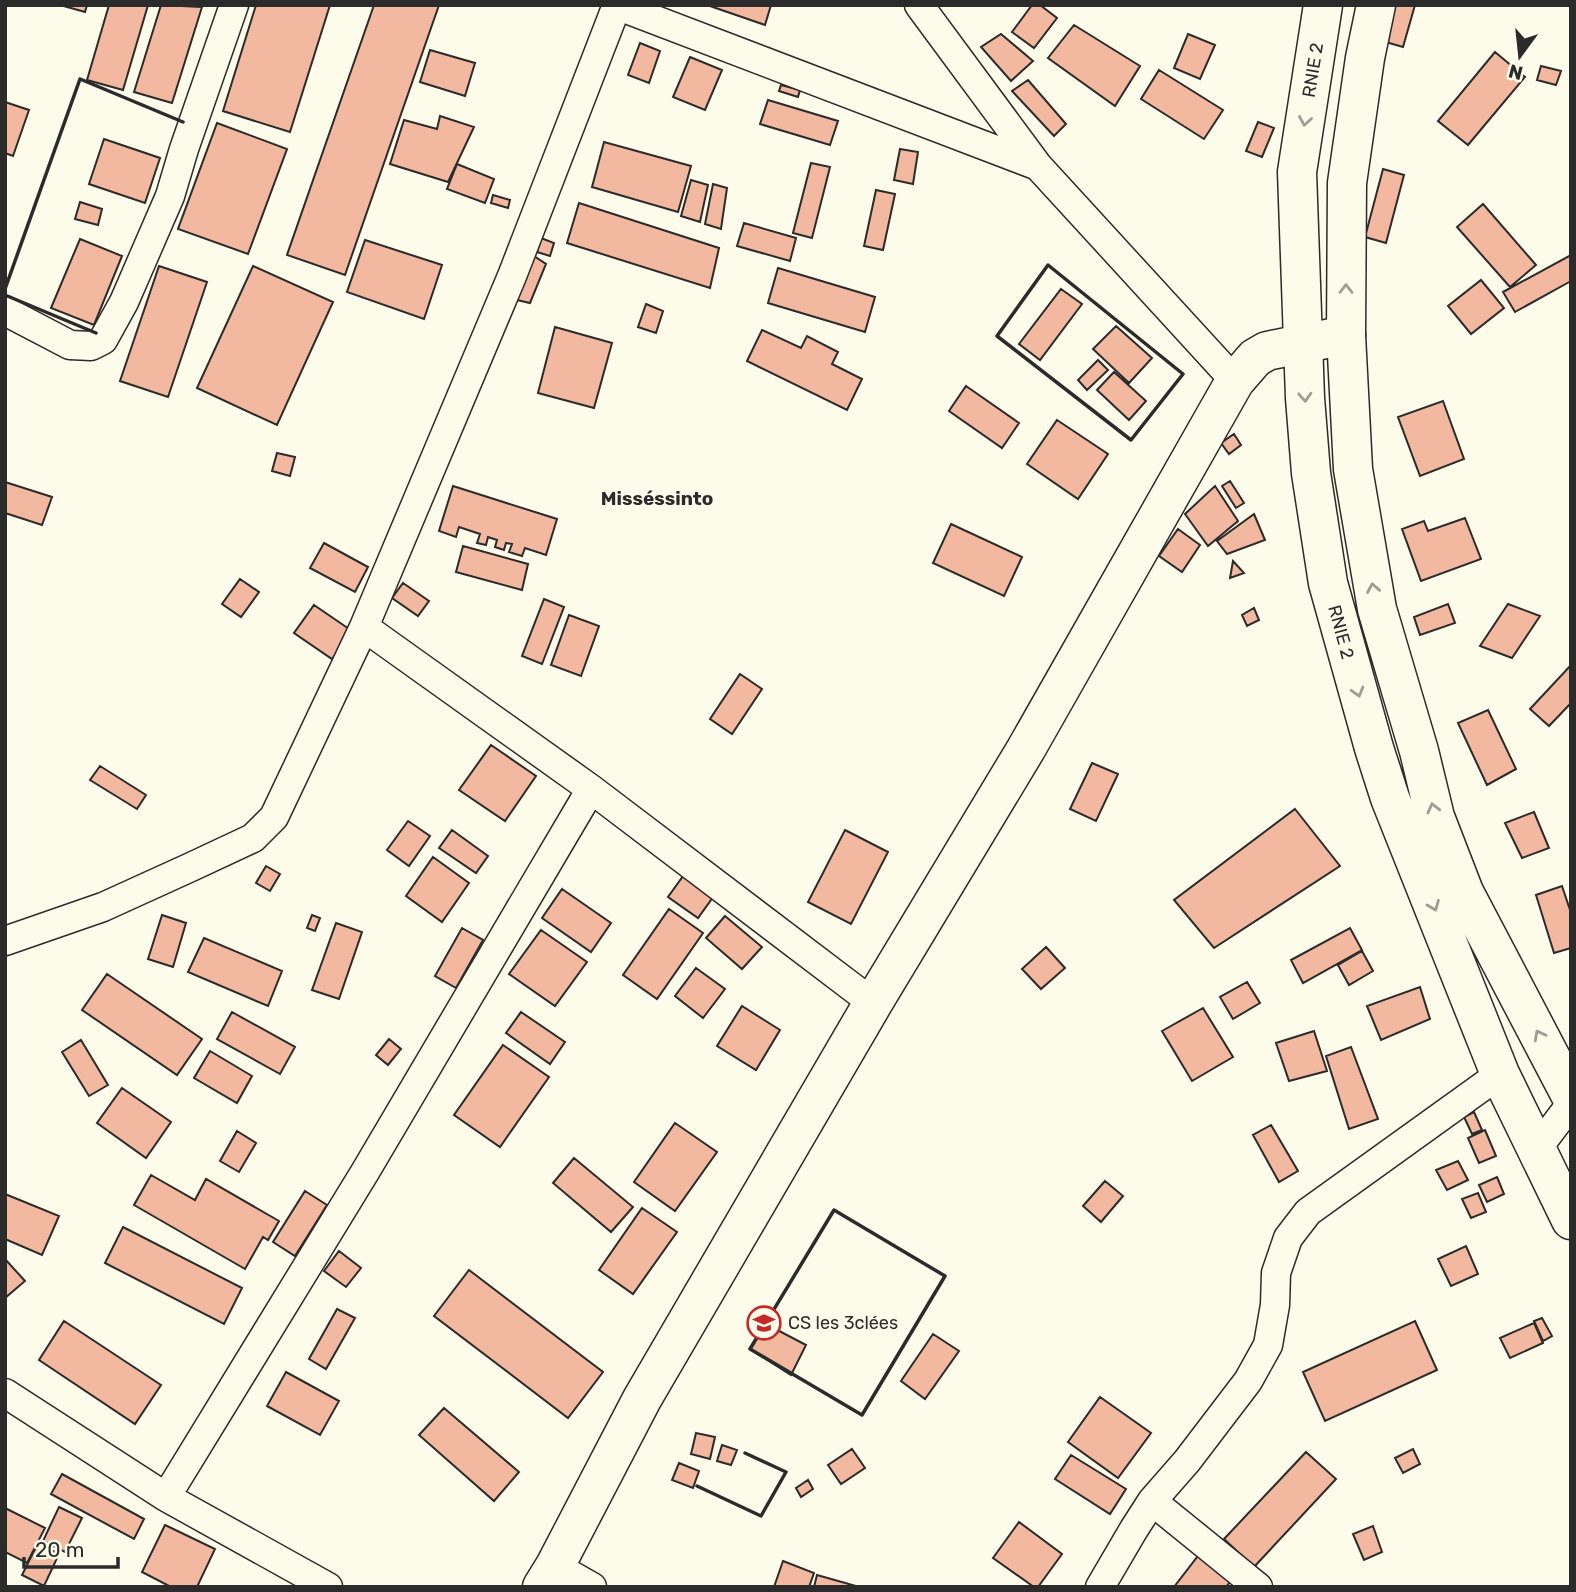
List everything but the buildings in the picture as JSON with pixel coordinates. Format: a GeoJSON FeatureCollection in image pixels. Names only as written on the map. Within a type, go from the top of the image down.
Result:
{"type":"FeatureCollection","features":[{"type":"Feature","properties":{"kind":"main road","name":"RNIE 2"},"geometry":{"type":"LineString","coordinates":[[1324,5],[1297,172],[1311,473],[1328,583],[1390,798],[1500,1074],[1571,1220]]}},
{"type":"Feature","properties":{"kind":"main road"},"geometry":{"type":"LineString","coordinates":[[1376,5],[1365,58],[1348,183],[1346,335],[1353,469],[1377,609],[1419,751],[1434,817],[1464,892],[1571,1096]]}},
{"type":"Feature","properties":{"kind":"main road"},"geometry":{"type":"LineString","coordinates":[[548,1576],[642,1399],[873,1003],[1026,749],[1235,380],[1255,358],[1267,351],[1346,335]]}},
{"type":"Feature","properties":{"kind":"street"},"geometry":{"type":"LineString","coordinates":[[5,311],[70,345],[91,346],[103,340],[124,302],[170,196],[234,5]]}},
{"type":"Feature","properties":{"kind":"street"},"geometry":{"type":"LineString","coordinates":[[5,941],[103,907],[253,838],[274,817],[364,627],[512,276],[616,5],[1038,166]]}},
{"type":"Feature","properties":{"kind":"street"},"geometry":{"type":"LineString","coordinates":[[919,5],[1038,166],[1235,380]]}},
{"type":"Feature","properties":{"kind":"street"},"geometry":{"type":"LineString","coordinates":[[364,627],[591,789],[873,1003]]}},
{"type":"Feature","properties":{"kind":"street"},"geometry":{"type":"LineString","coordinates":[[166,1497],[372,1160],[591,789]]}},
{"type":"Feature","properties":{"kind":"street"},"geometry":{"type":"LineString","coordinates":[[1100,1587],[1152,1502],[1248,1381],[1268,1345],[1275,1305],[1276,1273],[1288,1238],[1308,1212],[1500,1074]]}},
{"type":"Feature","properties":{"kind":"street"},"geometry":{"type":"LineString","coordinates":[[1536,1150],[1571,1104]]}},
{"type":"Feature","properties":{"kind":"street"},"geometry":{"type":"LineString","coordinates":[[5,1393],[166,1497],[328,1587]]}},
{"type":"Feature","properties":{"kind":"street"},"geometry":{"type":"LineString","coordinates":[[1152,1502],[1258,1587]]}},
{"type":"Feature","properties":{"kind":"street"},"geometry":{"type":"LineString","coordinates":[[548,1576],[592,1587]]}},
{"type":"Feature","properties":{"kind":"wall"},"geometry":{"type":"LineString","coordinates":[[5,289],[80,79],[183,122]]}},
{"type":"Feature","properties":{"kind":"wall"},"geometry":{"type":"LineString","coordinates":[[1048,265],[1183,374],[1131,440],[997,336],[1048,265]]}},
{"type":"Feature","properties":{"kind":"wall"},"geometry":{"type":"LineString","coordinates":[[5,295],[96,333]]}},
{"type":"Feature","properties":{"kind":"wall"},"geometry":{"type":"LineString","coordinates":[[834,1210],[945,1276],[862,1415],[750,1349],[834,1210]]}},
{"type":"Feature","properties":{"kind":"wall"},"geometry":{"type":"LineString","coordinates":[[697,1486],[761,1516],[786,1472],[745,1453]]}},
{"type":"Feature","properties":{"kind":"place","name":"CS les 3clées"},"geometry":{"type":"Point","coordinates":[764,1323]}},
{"type":"Feature","properties":{"kind":"district","name":"Misséssinto"},"geometry":{"type":"Point","coordinates":[657,498]}}]}
